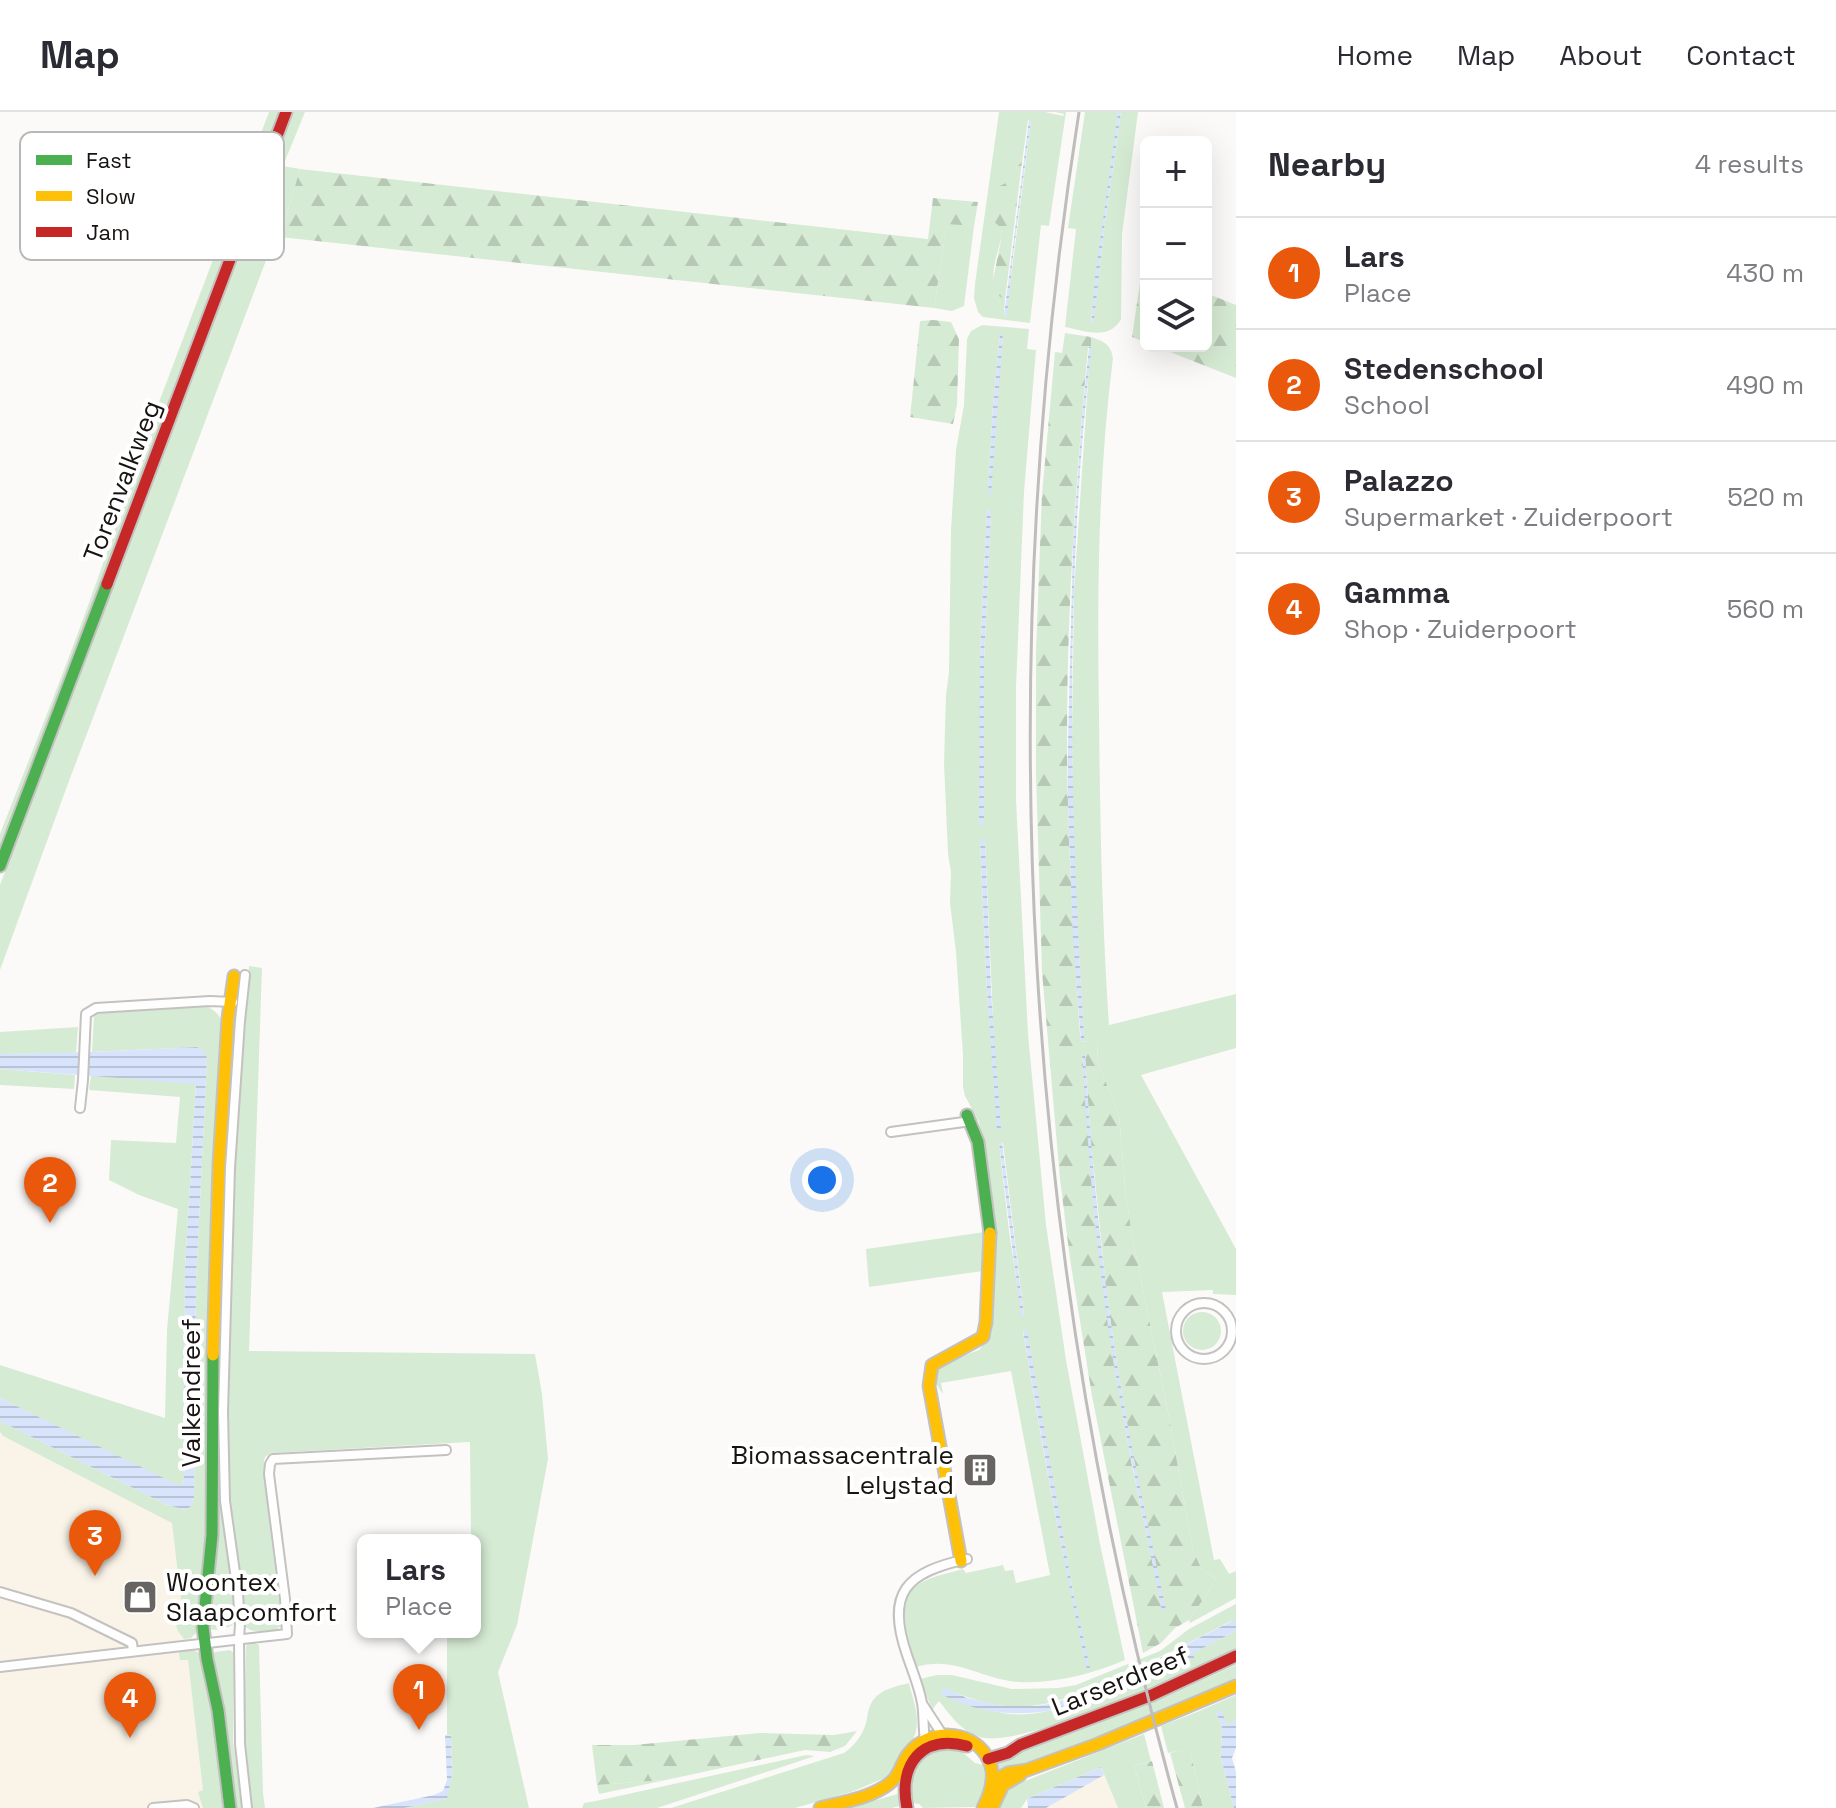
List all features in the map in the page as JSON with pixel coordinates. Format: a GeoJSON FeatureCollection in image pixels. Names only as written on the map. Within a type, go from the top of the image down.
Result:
{"type":"FeatureCollection","features":[{"type":"Feature","properties":{"kind":"street","name":"Torenvalkweg"},"geometry":{"type":"LineString","coordinates":[[278,132],[286,112]]}},
{"type":"Feature","properties":{"kind":"street","name":"Torenvalkweg"},"geometry":{"type":"LineString","coordinates":[[0,866],[230,260]]}},
{"type":"Feature","properties":{"kind":"street","name":"Valkendreef"},"geometry":{"type":"LineString","coordinates":[[230,1808],[218,1710],[203,1627],[212,1520],[213,1326],[219,1165],[240,976]]}},
{"type":"Feature","properties":{"kind":"street","name":"Valkendreef"},"geometry":{"type":"LineString","coordinates":[[236,1002],[223,1412],[225,1501],[240,1624],[240,1744],[247,1808]]}},
{"type":"Feature","properties":{"kind":"street"},"geometry":{"type":"LineString","coordinates":[[80,1108],[86,1014],[96,1008],[236,1002]]}},
{"type":"Feature","properties":{"kind":"street"},"geometry":{"type":"LineString","coordinates":[[891,1132],[969,1118],[978,1142],[990,1237],[983,1337],[932,1365],[929,1386],[964,1560],[918,1575],[904,1588],[899,1602],[898,1619],[905,1650],[923,1705],[942,1734]]}},
{"type":"Feature","properties":{"kind":"street"},"geometry":{"type":"LineString","coordinates":[[1210,1303],[1230,1319],[1234,1341],[1213,1358],[1194,1358],[1179,1345],[1176,1326],[1179,1317],[1192,1305],[1210,1303]]}},
{"type":"Feature","properties":{"kind":"street"},"geometry":{"type":"LineString","coordinates":[[0,1667],[287,1634],[269,1474],[273,1459],[446,1450]]}},
{"type":"Feature","properties":{"kind":"street"},"geometry":{"type":"LineString","coordinates":[[0,1592],[71,1613],[132,1643],[133,1651]]}},
{"type":"Feature","properties":{"kind":"street","name":"Larserdreef"},"geometry":{"type":"LineString","coordinates":[[985,1755],[1020,1745],[1152,1695],[1236,1656]]}},
{"type":"Feature","properties":{"kind":"street","name":"Larserdreef"},"geometry":{"type":"LineString","coordinates":[[995,1786],[1003,1785],[1027,1770],[1236,1686]]}},
{"type":"Feature","properties":{"kind":"street"},"geometry":{"type":"LineString","coordinates":[[923,1705],[922,1724],[926,1744]]}},
{"type":"Feature","properties":{"kind":"street"},"geometry":{"type":"LineString","coordinates":[[907,1808],[900,1781],[908,1754],[942,1734],[961,1736],[977,1744],[985,1755],[995,1786],[992,1808]]}},
{"type":"Feature","properties":{"kind":"street"},"geometry":{"type":"LineString","coordinates":[[926,1744],[955,1742],[965,1745],[979,1756],[985,1755]]}},
{"type":"Feature","properties":{"kind":"street"},"geometry":{"type":"LineString","coordinates":[[820,1808],[870,1794],[900,1781]]}},
{"type":"Feature","properties":{"kind":"street"},"geometry":{"type":"LineString","coordinates":[[983,1808],[995,1786]]}},
{"type":"Feature","properties":{"kind":"street"},"geometry":{"type":"LineString","coordinates":[[153,1808],[187,1805],[194,1808]]}},
{"type":"Feature","properties":{"kind":"shaded area"},"geometry":{"type":"Polygon","coordinates":[[[0,1425],[188,1526],[190,1625],[216,1808],[0,1808],[0,1425]]]}},
{"type":"Feature","properties":{"kind":"shaded area"},"geometry":{"type":"Polygon","coordinates":[[[1104,1775],[1118,1808],[1046,1808],[1104,1775]]]}},
{"type":"Feature","properties":{"kind":"green space"},"geometry":{"type":"Polygon","coordinates":[[[269,112],[283,112],[275,132],[261,132],[269,112]]]}},
{"type":"Feature","properties":{"kind":"green space"},"geometry":{"type":"Polygon","coordinates":[[[289,112],[305,112],[284,164],[284,132],[281,132],[289,112]]]}},
{"type":"Feature","properties":{"kind":"green space"},"geometry":{"type":"Polygon","coordinates":[[[999,112],[1045,112],[1063,116],[1055,112],[1066,112],[1049,226],[1041,225],[1030,323],[983,317],[974,298],[999,112]],[[1028,120],[1022,162],[1003,186],[995,222],[1001,227],[1002,235],[994,278],[999,294],[1005,300],[1006,316],[1031,121],[1028,120]]]}},
{"type":"Feature","properties":{"kind":"green space"},"geometry":{"type":"Polygon","coordinates":[[[1085,112],[1118,112],[1091,320],[1093,324],[1121,112],[1138,112],[1122,234],[1121,319],[1110,330],[1096,333],[1065,327],[1076,229],[1068,228],[1085,112]]]}},
{"type":"Feature","properties":{"kind":"green space"},"geometry":{"type":"Polygon","coordinates":[[[1022,162],[1005,300],[991,290],[1002,235],[997,224],[985,219],[989,191],[1008,182],[1014,169],[1022,162]]]}},
{"type":"Feature","properties":{"kind":"green space"},"geometry":{"type":"Polygon","coordinates":[[[284,166],[300,169],[284,223],[284,166]]]}},
{"type":"Feature","properties":{"kind":"green space"},"geometry":{"type":"Polygon","coordinates":[[[300,169],[928,239],[933,198],[978,202],[974,226],[947,224],[934,308],[284,237],[284,223],[300,169]]]}},
{"type":"Feature","properties":{"kind":"green space"},"geometry":{"type":"Polygon","coordinates":[[[947,223],[974,226],[964,306],[952,311],[934,308],[947,223]]]}},
{"type":"Feature","properties":{"kind":"green space"},"geometry":{"type":"Polygon","coordinates":[[[213,260],[227,260],[7,840],[4,839],[0,849],[0,834],[71,652],[134,468],[213,260]]]}},
{"type":"Feature","properties":{"kind":"green space"},"geometry":{"type":"Polygon","coordinates":[[[233,260],[266,260],[0,970],[0,885],[15,845],[12,843],[233,260]]]}},
{"type":"Feature","properties":{"kind":"green space"},"geometry":{"type":"Polygon","coordinates":[[[1140,283],[1140,340],[1132,337],[1140,283]]]}},
{"type":"Feature","properties":{"kind":"green space"},"geometry":{"type":"Polygon","coordinates":[[[1212,295],[1236,305],[1236,378],[1170,352],[1212,352],[1212,295]]]}},
{"type":"Feature","properties":{"kind":"green space"},"geometry":{"type":"Polygon","coordinates":[[[920,321],[951,322],[959,339],[957,405],[953,424],[910,417],[920,321]]]}},
{"type":"Feature","properties":{"kind":"green space"},"geometry":{"type":"Polygon","coordinates":[[[982,325],[1029,329],[1027,349],[1036,350],[1024,492],[1016,688],[1016,800],[1028,1034],[1046,1225],[1066,1360],[1125,1660],[1073,1677],[1032,1682],[1005,1680],[943,1664],[916,1667],[908,1645],[902,1611],[910,1592],[919,1584],[963,1569],[966,1573],[1003,1565],[1005,1571],[1013,1570],[1016,1583],[1050,1575],[1011,1371],[941,1383],[943,1393],[934,1380],[937,1368],[979,1350],[992,1333],[995,1233],[982,1134],[963,1087],[944,763],[956,450],[964,405],[967,339],[971,331],[982,325]],[[1000,334],[988,494],[1003,334],[1000,334]],[[987,510],[980,658],[980,825],[984,825],[984,659],[991,511],[987,510]],[[980,840],[998,1130],[985,840],[980,840]],[[999,1143],[1009,1231],[1022,1316],[1003,1143],[999,1143]],[[1026,1330],[1023,1331],[1045,1458],[1089,1668],[1026,1330]]]}},
{"type":"Feature","properties":{"kind":"green space"},"geometry":{"type":"Polygon","coordinates":[[[1065,333],[1091,337],[1074,519],[1067,690],[1069,833],[1080,1035],[1081,1041],[1098,1043],[1097,1060],[1119,1115],[1132,1235],[1193,1550],[1202,1570],[1216,1581],[1189,1620],[1143,1653],[1092,1396],[1070,1259],[1042,972],[1036,651],[1042,494],[1055,352],[1062,353],[1065,333]],[[1082,1054],[1091,1144],[1085,1055],[1082,1054]],[[1091,1144],[1097,1210],[1105,1282],[1091,1144]],[[1105,1282],[1114,1365],[1163,1611],[1127,1426],[1105,1282]]]}},
{"type":"Feature","properties":{"kind":"green space"},"geometry":{"type":"Polygon","coordinates":[[[1091,337],[1106,344],[1113,358],[1101,491],[1098,626],[1102,870],[1109,1025],[1236,994],[1236,1048],[1141,1075],[1236,1249],[1236,1295],[1213,1294],[1213,1290],[1162,1292],[1214,1560],[1220,1559],[1229,1574],[1236,1571],[1236,1598],[1190,1623],[1189,1620],[1216,1581],[1202,1570],[1193,1550],[1132,1235],[1119,1115],[1097,1060],[1098,1044],[1084,1041],[1074,868],[1072,742],[1074,591],[1091,337]]]}},
{"type":"Feature","properties":{"kind":"green space"},"geometry":{"type":"Polygon","coordinates":[[[249,966],[262,968],[249,1351],[535,1354],[548,1459],[517,1625],[498,1672],[529,1808],[404,1808],[446,1799],[452,1774],[451,1736],[447,1735],[447,1638],[481,1638],[481,1534],[471,1534],[470,1442],[271,1453],[265,1457],[266,1495],[282,1625],[276,1630],[258,1632],[244,1624],[228,1496],[226,1414],[234,1158],[249,966]]]}},
{"type":"Feature","properties":{"kind":"green space"},"geometry":{"type":"Polygon","coordinates":[[[203,1005],[217,1014],[224,1028],[209,1531],[199,1630],[191,1638],[184,1639],[176,1625],[184,1624],[172,1523],[3,1436],[0,1421],[165,1504],[185,1510],[190,1507],[194,1498],[196,1282],[207,1058],[197,1047],[92,1052],[94,1015],[100,1012],[203,1005]]]}},
{"type":"Feature","properties":{"kind":"green space"},"geometry":{"type":"Polygon","coordinates":[[[78,1027],[76,1053],[0,1054],[0,1032],[78,1027]]]}},
{"type":"Feature","properties":{"kind":"green space"},"geometry":{"type":"Polygon","coordinates":[[[0,1069],[75,1075],[74,1089],[0,1085],[0,1069]]]}},
{"type":"Feature","properties":{"kind":"green space"},"geometry":{"type":"Polygon","coordinates":[[[91,1076],[196,1083],[185,1268],[184,1479],[178,1486],[0,1398],[0,1365],[165,1418],[167,1330],[178,1209],[109,1180],[111,1140],[176,1143],[180,1097],[89,1090],[91,1076]]]}},
{"type":"Feature","properties":{"kind":"green space"},"geometry":{"type":"Polygon","coordinates":[[[985,1232],[983,1271],[869,1287],[866,1249],[985,1232]]]}},
{"type":"Feature","properties":{"kind":"green space"},"geometry":{"type":"Polygon","coordinates":[[[1202,1312],[1215,1318],[1221,1331],[1215,1344],[1202,1350],[1189,1344],[1183,1331],[1189,1318],[1202,1312]]]}},
{"type":"Feature","properties":{"kind":"green space"},"geometry":{"type":"Polygon","coordinates":[[[219,1484],[237,1618],[229,1627],[212,1630],[208,1629],[219,1484]]]}},
{"type":"Feature","properties":{"kind":"green space"},"geometry":{"type":"Polygon","coordinates":[[[1236,1604],[1236,1621],[1075,1695],[1052,1702],[1005,1706],[978,1701],[944,1689],[996,1711],[1011,1714],[1043,1712],[1066,1706],[1187,1656],[1189,1659],[1193,1657],[1192,1653],[1236,1631],[1236,1650],[1106,1706],[1031,1732],[1001,1738],[973,1734],[957,1722],[939,1701],[932,1710],[920,1679],[952,1675],[1012,1689],[1076,1685],[1160,1651],[1189,1629],[1236,1604]]]}},
{"type":"Feature","properties":{"kind":"green space"},"geometry":{"type":"Polygon","coordinates":[[[252,1641],[259,1645],[265,1808],[250,1808],[244,1747],[246,1646],[252,1641]]]}},
{"type":"Feature","properties":{"kind":"green space"},"geometry":{"type":"Polygon","coordinates":[[[182,1650],[198,1652],[205,1663],[221,1751],[227,1808],[203,1808],[198,1792],[203,1790],[188,1660],[180,1660],[182,1650]]]}},
{"type":"Feature","properties":{"kind":"green space"},"geometry":{"type":"Polygon","coordinates":[[[230,1650],[234,1653],[233,1742],[243,1808],[233,1808],[211,1655],[230,1650]]]}},
{"type":"Feature","properties":{"kind":"green space"},"geometry":{"type":"Polygon","coordinates":[[[1236,1665],[1236,1679],[1118,1728],[997,1773],[995,1761],[1158,1700],[1236,1665]]]}},
{"type":"Feature","properties":{"kind":"green space"},"geometry":{"type":"Polygon","coordinates":[[[909,1683],[916,1714],[915,1736],[889,1776],[854,1791],[795,1808],[671,1808],[844,1753],[860,1736],[874,1699],[885,1690],[909,1683]]]}},
{"type":"Feature","properties":{"kind":"green space"},"geometry":{"type":"Polygon","coordinates":[[[1236,1695],[1236,1720],[1228,1725],[1216,1712],[1222,1727],[1221,1758],[1234,1808],[1203,1808],[1191,1755],[1181,1750],[1168,1753],[1161,1726],[1236,1695]]]}},
{"type":"Feature","properties":{"kind":"green space"},"geometry":{"type":"Polygon","coordinates":[[[857,1731],[845,1746],[830,1752],[805,1750],[666,1780],[597,1785],[592,1745],[634,1745],[760,1733],[834,1735],[857,1731]]]}},
{"type":"Feature","properties":{"kind":"green space"},"geometry":{"type":"Polygon","coordinates":[[[1144,1734],[1151,1761],[1134,1766],[1146,1808],[1118,1808],[1101,1767],[1027,1799],[1021,1808],[996,1808],[1015,1785],[1144,1734]]]}},
{"type":"Feature","properties":{"kind":"green space"},"geometry":{"type":"Polygon","coordinates":[[[950,1748],[960,1750],[975,1763],[983,1765],[984,1787],[975,1807],[923,1808],[912,1803],[911,1782],[917,1765],[930,1754],[950,1748]]]}},
{"type":"Feature","properties":{"kind":"green space"},"geometry":{"type":"Polygon","coordinates":[[[1181,1750],[1191,1755],[1203,1808],[1185,1808],[1170,1753],[1181,1750]]]}},
{"type":"Feature","properties":{"kind":"green space"},"geometry":{"type":"Polygon","coordinates":[[[806,1755],[815,1756],[657,1808],[582,1808],[584,1803],[806,1755]]]}},
{"type":"Feature","properties":{"kind":"green space"},"geometry":{"type":"Polygon","coordinates":[[[1152,1761],[1164,1808],[1146,1808],[1134,1766],[1152,1761]]]}},
{"type":"Feature","properties":{"kind":"green space"},"geometry":{"type":"Polygon","coordinates":[[[666,1780],[599,1794],[597,1785],[666,1780]]]}},
{"type":"Feature","properties":{"kind":"green space"},"geometry":{"type":"Polygon","coordinates":[[[898,1794],[899,1806],[892,1808],[848,1808],[898,1794]]]}},
{"type":"Feature","properties":{"kind":"water"},"geometry":{"type":"Polygon","coordinates":[[[1118,112],[1121,112],[1094,320],[1091,324],[1095,277],[1118,112]]]}},
{"type":"Feature","properties":{"kind":"water"},"geometry":{"type":"Polygon","coordinates":[[[1029,120],[1007,316],[1004,316],[1029,120]]]}},
{"type":"Feature","properties":{"kind":"water"},"geometry":{"type":"Polygon","coordinates":[[[1000,334],[1003,334],[991,495],[988,494],[993,404],[1000,334]]]}},
{"type":"Feature","properties":{"kind":"water"},"geometry":{"type":"Polygon","coordinates":[[[1089,347],[1077,523],[1072,694],[1075,864],[1084,1035],[1084,1041],[1081,1041],[1073,938],[1068,742],[1073,544],[1089,347]]]}},
{"type":"Feature","properties":{"kind":"water"},"geometry":{"type":"Polygon","coordinates":[[[987,510],[991,511],[984,659],[984,825],[979,825],[980,658],[987,510]]]}},
{"type":"Feature","properties":{"kind":"water"},"geometry":{"type":"Polygon","coordinates":[[[980,839],[985,839],[1001,1130],[997,1130],[980,839]]]}},
{"type":"Feature","properties":{"kind":"water"},"geometry":{"type":"Polygon","coordinates":[[[197,1047],[204,1051],[207,1058],[196,1282],[194,1498],[185,1510],[165,1504],[0,1421],[0,1398],[178,1485],[182,1484],[185,1268],[196,1084],[0,1069],[0,1054],[197,1047]]]}},
{"type":"Feature","properties":{"kind":"water"},"geometry":{"type":"Polygon","coordinates":[[[1082,1054],[1085,1054],[1097,1210],[1111,1326],[1166,1610],[1162,1611],[1108,1326],[1094,1210],[1082,1054]]]}},
{"type":"Feature","properties":{"kind":"water"},"geometry":{"type":"Polygon","coordinates":[[[1002,1142],[1024,1316],[1021,1316],[999,1143],[1002,1142]]]}},
{"type":"Feature","properties":{"kind":"water"},"geometry":{"type":"Polygon","coordinates":[[[1023,1330],[1027,1330],[1073,1592],[1090,1668],[1087,1669],[1069,1585],[1023,1330]]]}},
{"type":"Feature","properties":{"kind":"water"},"geometry":{"type":"Polygon","coordinates":[[[1236,1621],[1236,1631],[1193,1653],[1194,1658],[1186,1656],[1057,1709],[1027,1713],[998,1712],[968,1706],[941,1694],[942,1689],[947,1689],[967,1698],[1001,1706],[1055,1703],[1146,1665],[1236,1621]]]}},
{"type":"Feature","properties":{"kind":"water"},"geometry":{"type":"Polygon","coordinates":[[[1221,1710],[1227,1725],[1236,1720],[1236,1748],[1232,1758],[1236,1772],[1236,1808],[1221,1758],[1222,1727],[1216,1712],[1221,1710]]]}},
{"type":"Feature","properties":{"kind":"water"},"geometry":{"type":"Polygon","coordinates":[[[445,1735],[451,1736],[452,1774],[447,1799],[404,1808],[373,1808],[443,1791],[447,1780],[445,1735]]]}},
{"type":"Feature","properties":{"kind":"water"},"geometry":{"type":"Polygon","coordinates":[[[1101,1767],[1104,1775],[1046,1808],[1028,1808],[1027,1799],[1101,1767]]]}},
{"type":"Feature","properties":{"kind":"pier"},"geometry":{"type":"Polygon","coordinates":[[[1145,1661],[1149,1677],[1131,1684],[1127,1668],[1145,1661]]]}},
{"type":"Feature","properties":{"kind":"railway"},"geometry":{"type":"LineString","coordinates":[[1079,112],[1051,325],[1035,539],[1030,752],[1037,965],[1055,1178],[1084,1389],[1125,1599],[1177,1808]]}},
{"type":"Feature","properties":{"kind":"traffic: fast"},"geometry":{"type":"LineString","coordinates":[[0,866],[107,584]]}},
{"type":"Feature","properties":{"kind":"traffic: fast"},"geometry":{"type":"LineString","coordinates":[[967,1115],[978,1142],[990,1233]]}},
{"type":"Feature","properties":{"kind":"traffic: fast"},"geometry":{"type":"LineString","coordinates":[[213,1355],[212,1535],[203,1627],[218,1710],[230,1808]]}},
{"type":"Feature","properties":{"kind":"traffic: slow"},"geometry":{"type":"LineString","coordinates":[[213,1355],[219,1165],[228,1018],[234,976]]}},
{"type":"Feature","properties":{"kind":"traffic: slow"},"geometry":{"type":"LineString","coordinates":[[961,1561],[929,1386],[932,1365],[983,1337],[990,1233]]}},
{"type":"Feature","properties":{"kind":"traffic: slow"},"geometry":{"type":"LineString","coordinates":[[992,1782],[1008,1773],[1027,1770],[1098,1744],[1236,1686]]}},
{"type":"Feature","properties":{"kind":"traffic: slow"},"geometry":{"type":"LineString","coordinates":[[820,1808],[856,1799],[882,1788],[894,1780],[907,1756],[918,1744],[949,1735],[970,1740],[979,1746],[989,1761],[992,1782],[983,1808]]}},
{"type":"Feature","properties":{"kind":"traffic: slow"},"geometry":{"type":"LineString","coordinates":[[992,1808],[1003,1785],[1020,1775]]}},
{"type":"Feature","properties":{"kind":"traffic: jam"},"geometry":{"type":"LineString","coordinates":[[278,132],[286,112]]}},
{"type":"Feature","properties":{"kind":"traffic: jam"},"geometry":{"type":"LineString","coordinates":[[107,584],[230,260]]}},
{"type":"Feature","properties":{"kind":"traffic: jam"},"geometry":{"type":"LineString","coordinates":[[988,1759],[1152,1695],[1236,1656]]}},
{"type":"Feature","properties":{"kind":"traffic: jam"},"geometry":{"type":"LineString","coordinates":[[907,1808],[906,1778],[917,1756],[937,1744],[967,1746]]}},
{"type":"Feature","properties":{"kind":"place","name":"Stedenschool"},"geometry":{"type":"Point","coordinates":[50,1223]}},
{"type":"Feature","properties":{"kind":"place","name":"Biomassacentrale Lelystad"},"geometry":{"type":"Point","coordinates":[980,1470]}},
{"type":"Feature","properties":{"kind":"place","name":"Palazzo"},"geometry":{"type":"Point","coordinates":[95,1576]}},
{"type":"Feature","properties":{"kind":"place","name":"Woontex Slaapcomfort"},"geometry":{"type":"Point","coordinates":[140,1597]}},
{"type":"Feature","properties":{"kind":"place","name":"Lars"},"geometry":{"type":"Point","coordinates":[419,1730]}},
{"type":"Feature","properties":{"kind":"place","name":"Gamma"},"geometry":{"type":"Point","coordinates":[130,1738]}}]}
